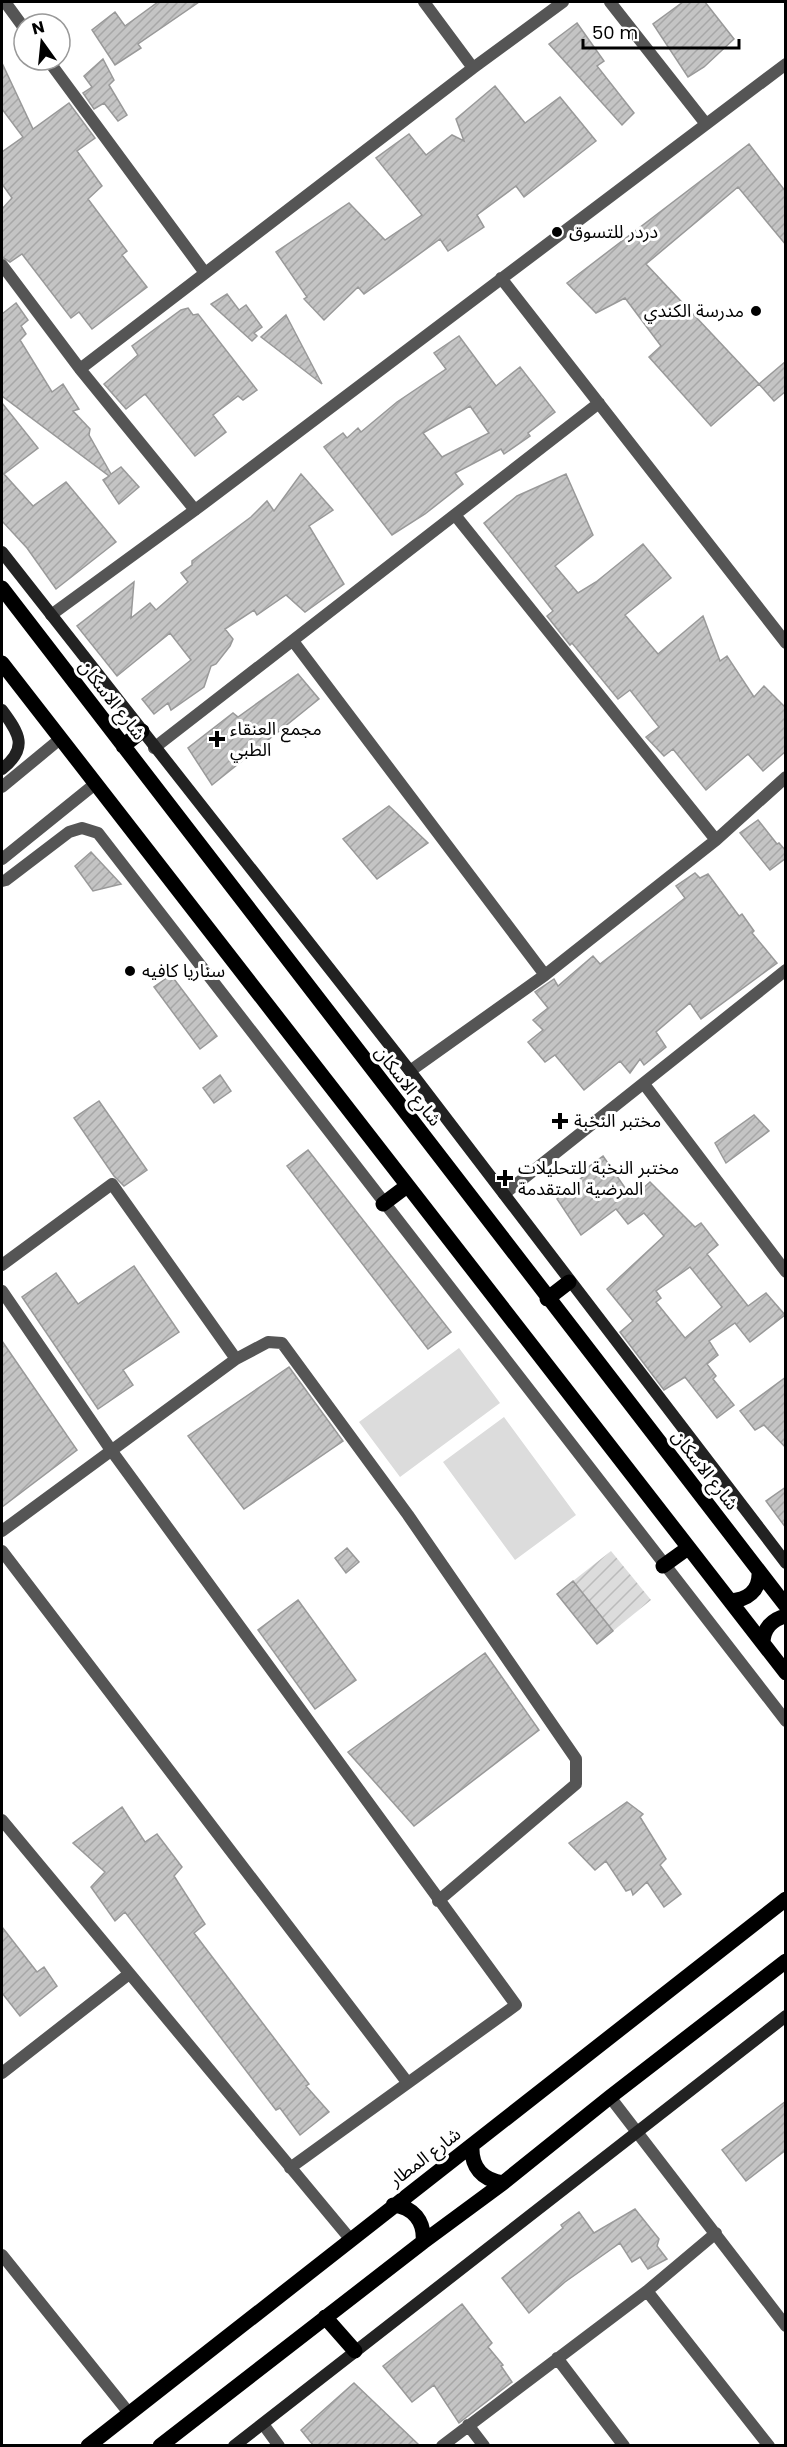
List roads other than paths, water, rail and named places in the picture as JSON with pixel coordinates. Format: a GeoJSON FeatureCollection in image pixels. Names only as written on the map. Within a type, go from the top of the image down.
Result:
{"type":"FeatureCollection","features":[{"type":"Feature","properties":{"kind":"main road","name":"شارع الاسكان"},"geometry":{"type":"LineString","coordinates":[[2,588],[547,1299],[786,1606]]}},
{"type":"Feature","properties":{"kind":"main road"},"geometry":{"type":"LineString","coordinates":[[2,663],[786,1673]]}},
{"type":"Feature","properties":{"kind":"main road"},"geometry":{"type":"LineString","coordinates":[[123,746],[142,732]]}},
{"type":"Feature","properties":{"kind":"main road"},"geometry":{"type":"LineString","coordinates":[[383,1204],[407,1186]]}},
{"type":"Feature","properties":{"kind":"main road"},"geometry":{"type":"LineString","coordinates":[[547,1299],[569,1282]]}},
{"type":"Feature","properties":{"kind":"main road"},"geometry":{"type":"LineString","coordinates":[[663,1566],[688,1548]]}},
{"type":"Feature","properties":{"kind":"main road"},"geometry":{"type":"LineString","coordinates":[[730,1601],[741,1600],[750,1595],[756,1587],[759,1572]]}},
{"type":"Feature","properties":{"kind":"main road"},"geometry":{"type":"LineString","coordinates":[[763,1643],[765,1630],[772,1622],[786,1616]]}},
{"type":"Feature","properties":{"kind":"main road","name":"شارع المطار"},"geometry":{"type":"LineString","coordinates":[[88,2445],[786,1899]]}},
{"type":"Feature","properties":{"kind":"main road"},"geometry":{"type":"LineString","coordinates":[[160,2445],[784,1965]]}},
{"type":"Feature","properties":{"kind":"main road"},"geometry":{"type":"LineString","coordinates":[[472,2146],[474,2164],[479,2172],[494,2182],[502,2183]]}},
{"type":"Feature","properties":{"kind":"main road"},"geometry":{"type":"LineString","coordinates":[[393,2205],[401,2206],[414,2213],[422,2226],[423,2241]]}},
{"type":"Feature","properties":{"kind":"main road"},"geometry":{"type":"LineString","coordinates":[[325,2318],[355,2351]]}},
{"type":"Feature","properties":{"kind":"street"},"geometry":{"type":"LineString","coordinates":[[424,2],[473,68]]}},
{"type":"Feature","properties":{"kind":"street"},"geometry":{"type":"LineString","coordinates":[[80,369],[473,68],[563,2]]}},
{"type":"Feature","properties":{"kind":"street"},"geometry":{"type":"LineString","coordinates":[[610,2],[706,124]]}},
{"type":"Feature","properties":{"kind":"street"},"geometry":{"type":"LineString","coordinates":[[51,615],[195,510],[786,64]]}},
{"type":"Feature","properties":{"kind":"street"},"geometry":{"type":"LineString","coordinates":[[57,72],[205,273]]}},
{"type":"Feature","properties":{"kind":"street"},"geometry":{"type":"LineString","coordinates":[[2,265],[80,369],[195,510]]}},
{"type":"Feature","properties":{"kind":"street"},"geometry":{"type":"LineString","coordinates":[[501,278],[786,643]]}},
{"type":"Feature","properties":{"kind":"street"},"geometry":{"type":"LineString","coordinates":[[154,748],[599,403]]}},
{"type":"Feature","properties":{"kind":"street"},"geometry":{"type":"LineString","coordinates":[[455,515],[716,840]]}},
{"type":"Feature","properties":{"kind":"street"},"geometry":{"type":"LineString","coordinates":[[2,552],[410,1071],[786,1563]]}},
{"type":"Feature","properties":{"kind":"street"},"geometry":{"type":"LineString","coordinates":[[293,641],[545,975]]}},
{"type":"Feature","properties":{"kind":"street"},"geometry":{"type":"LineString","coordinates":[[2,710],[16,728],[19,741],[15,756],[2,769]]}},
{"type":"Feature","properties":{"kind":"street"},"geometry":{"type":"LineString","coordinates":[[2,787],[60,739]]}},
{"type":"Feature","properties":{"kind":"street"},"geometry":{"type":"LineString","coordinates":[[410,1071],[545,975],[716,840],[786,777]]}},
{"type":"Feature","properties":{"kind":"street"},"geometry":{"type":"LineString","coordinates":[[2,859],[95,784]]}},
{"type":"Feature","properties":{"kind":"street"},"geometry":{"type":"LineString","coordinates":[[2,881],[69,832],[82,828],[98,833],[663,1566],[786,1721]]}},
{"type":"Feature","properties":{"kind":"street"},"geometry":{"type":"LineString","coordinates":[[504,1194],[786,970]]}},
{"type":"Feature","properties":{"kind":"street"},"geometry":{"type":"LineString","coordinates":[[644,1084],[786,1272]]}},
{"type":"Feature","properties":{"kind":"street"},"geometry":{"type":"LineString","coordinates":[[2,1265],[111,1184],[236,1359]]}},
{"type":"Feature","properties":{"kind":"street"},"geometry":{"type":"LineString","coordinates":[[2,1292],[111,1450],[516,2005],[290,2168]]}},
{"type":"Feature","properties":{"kind":"street"},"geometry":{"type":"LineString","coordinates":[[2,1531],[236,1359],[268,1342],[282,1343],[408,1515],[576,1759],[576,1784],[438,1901]]}},
{"type":"Feature","properties":{"kind":"street"},"geometry":{"type":"LineString","coordinates":[[2,1551],[407,2082]]}},
{"type":"Feature","properties":{"kind":"street"},"geometry":{"type":"LineString","coordinates":[[2,1820],[351,2240]]}},
{"type":"Feature","properties":{"kind":"street"},"geometry":{"type":"LineString","coordinates":[[2,2073],[129,1974]]}},
{"type":"Feature","properties":{"kind":"street"},"geometry":{"type":"LineString","coordinates":[[234,2445],[786,2016]]}},
{"type":"Feature","properties":{"kind":"street"},"geometry":{"type":"LineString","coordinates":[[610,2097],[786,2326]]}},
{"type":"Feature","properties":{"kind":"street"},"geometry":{"type":"LineString","coordinates":[[442,2445],[647,2291],[716,2233]]}},
{"type":"Feature","properties":{"kind":"street"},"geometry":{"type":"LineString","coordinates":[[2,2254],[129,2413]]}},
{"type":"Feature","properties":{"kind":"street"},"geometry":{"type":"LineString","coordinates":[[647,2291],[769,2445]]}},
{"type":"Feature","properties":{"kind":"street"},"geometry":{"type":"LineString","coordinates":[[557,2358],[624,2445]]}},
{"type":"Feature","properties":{"kind":"street"},"geometry":{"type":"LineString","coordinates":[[262,2424],[279,2445]]}},
{"type":"Feature","properties":{"kind":"street"},"geometry":{"type":"LineString","coordinates":[[468,2425],[484,2445]]}},
{"type":"Feature","properties":{"kind":"place","name":"دردر للتسوق"},"geometry":{"type":"Point","coordinates":[557,232]}},
{"type":"Feature","properties":{"kind":"place","name":"مدرسة الكندي"},"geometry":{"type":"Point","coordinates":[756,311]}},
{"type":"Feature","properties":{"kind":"place","name":"مجمع العنقاء الطبي"},"geometry":{"type":"Point","coordinates":[217,739]}},
{"type":"Feature","properties":{"kind":"place","name":"سناريا كافيه"},"geometry":{"type":"Point","coordinates":[130,971]}},
{"type":"Feature","properties":{"kind":"place","name":"مختبر النخبة"},"geometry":{"type":"Point","coordinates":[560,1121]}},
{"type":"Feature","properties":{"kind":"place","name":"مختبر النخبة للتحليلات المرضية المتقدمة"},"geometry":{"type":"Point","coordinates":[505,1178]}}]}
